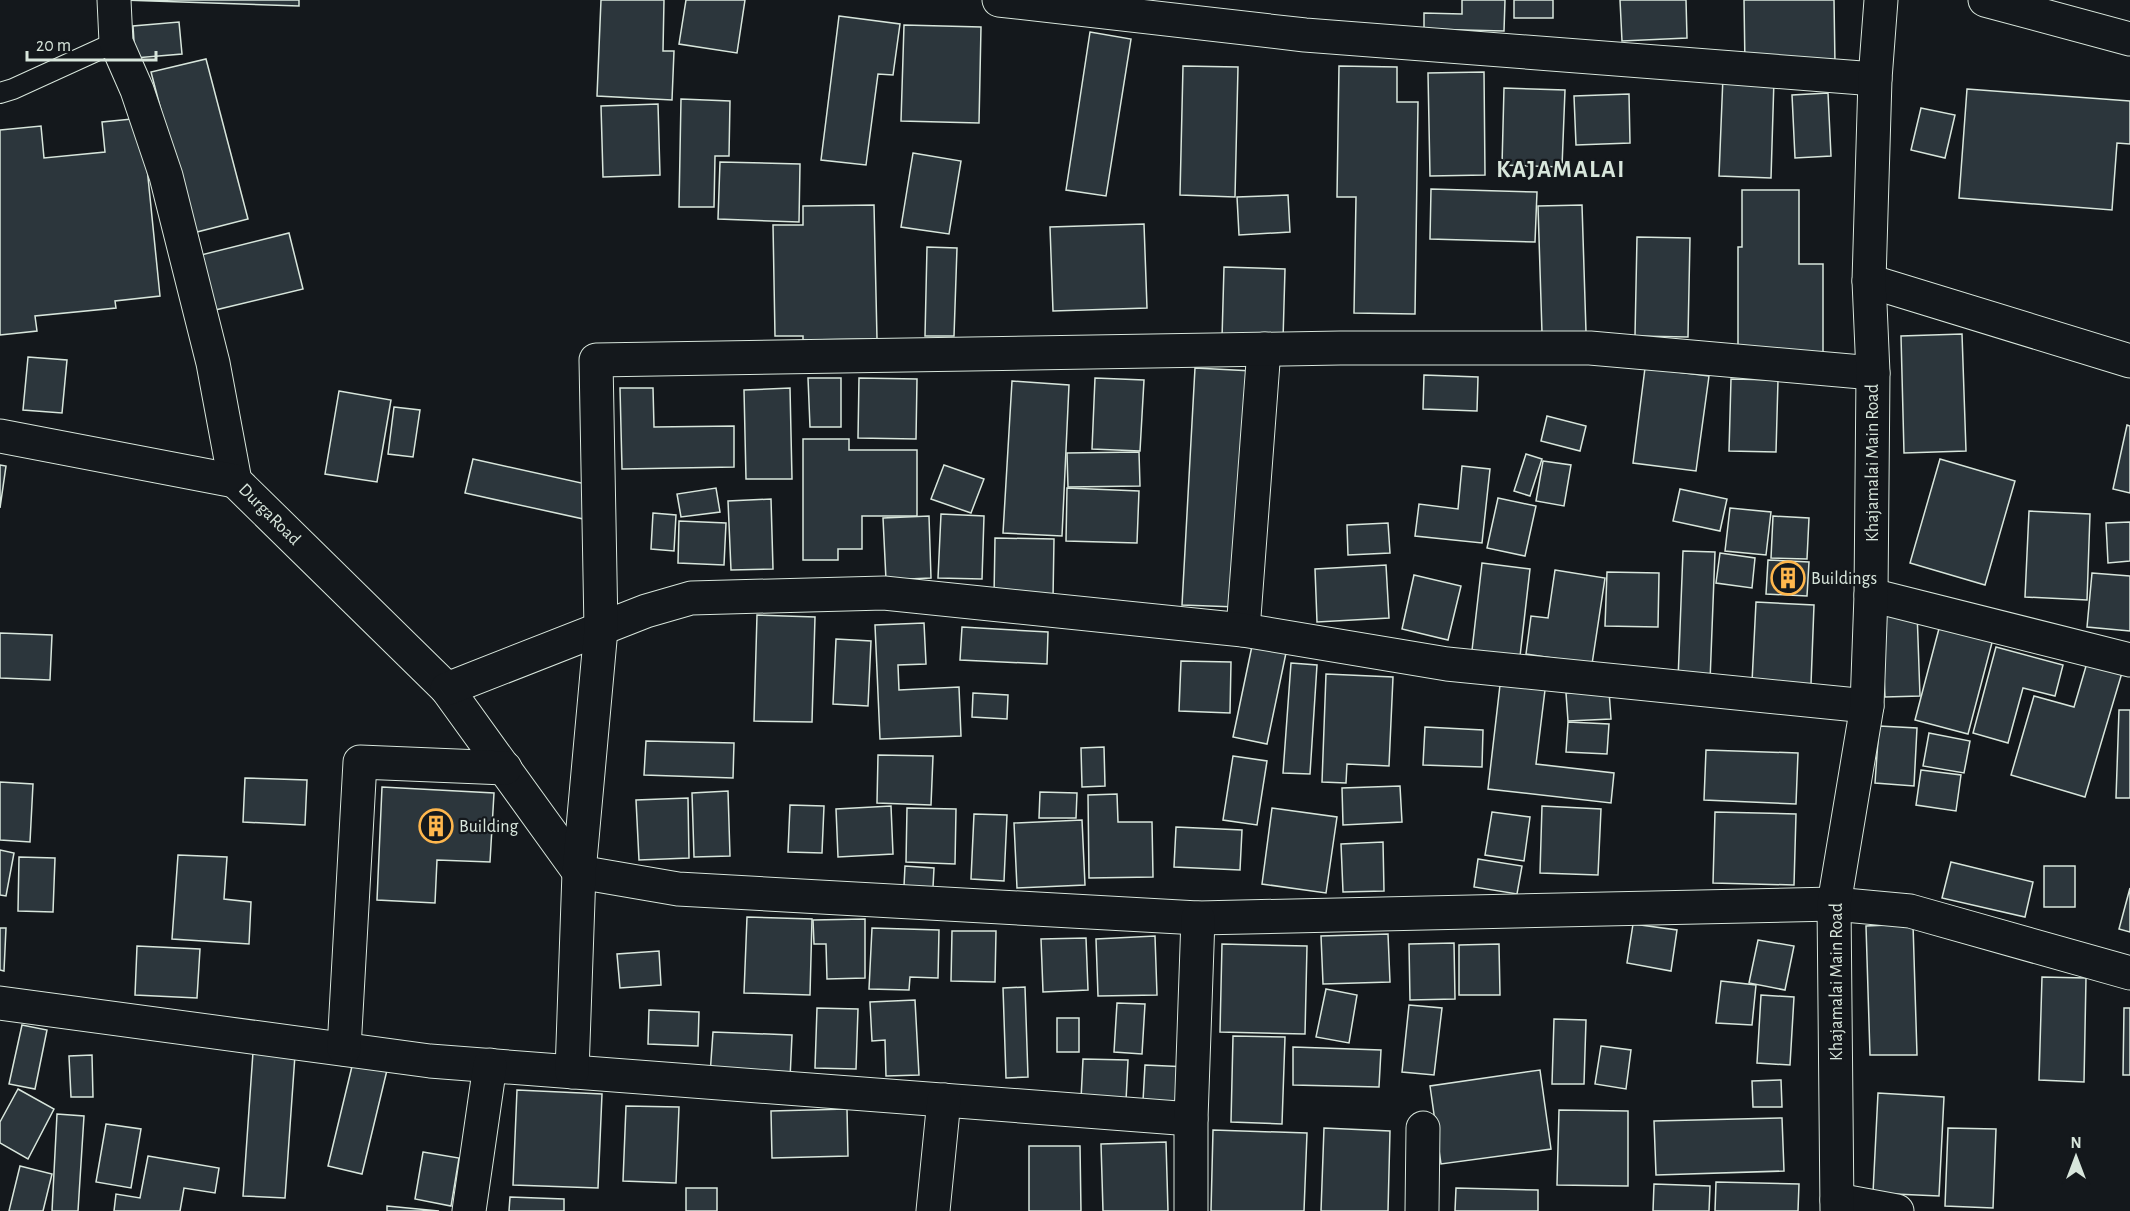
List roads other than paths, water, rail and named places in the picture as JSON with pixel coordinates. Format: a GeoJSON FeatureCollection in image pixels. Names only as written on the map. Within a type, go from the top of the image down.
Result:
{"type":"FeatureCollection","features":[{"type":"Feature","properties":{"kind":"street","name":"DurgaRoad"},"geometry":{"type":"LineString","coordinates":[[114,0],[116,42],[137,90],[166,176],[213,363],[235,481],[447,689],[579,872]]}},
{"type":"Feature","properties":{"kind":"street"},"geometry":{"type":"LineString","coordinates":[[999,0],[1305,35],[1875,79]]}},
{"type":"Feature","properties":{"kind":"street","name":"Khajamalai Main Road"},"geometry":{"type":"LineString","coordinates":[[1837,1205],[1834,904],[1867,706],[1871,595],[1873,373],[1869,281],[1875,79],[1881,0]]}},
{"type":"Feature","properties":{"kind":"street"},"geometry":{"type":"LineString","coordinates":[[1985,0],[2130,39]]}},
{"type":"Feature","properties":{"kind":"street"},"geometry":{"type":"LineString","coordinates":[[1869,281],[2130,361]]}},
{"type":"Feature","properties":{"kind":"street"},"geometry":{"type":"LineString","coordinates":[[572,1072],[579,872],[601,629],[596,360],[1264,349],[1590,348],[1873,373]]}},
{"type":"Feature","properties":{"kind":"street"},"geometry":{"type":"LineString","coordinates":[[1243,630],[1264,349]]}},
{"type":"Feature","properties":{"kind":"street"},"geometry":{"type":"LineString","coordinates":[[0,436],[235,481]]}},
{"type":"Feature","properties":{"kind":"street"},"geometry":{"type":"LineString","coordinates":[[447,689],[646,611],[691,597],[884,592],[1243,630],[1447,664],[1867,706]]}},
{"type":"Feature","properties":{"kind":"street"},"geometry":{"type":"LineString","coordinates":[[1871,595],[2130,660]]}},
{"type":"Feature","properties":{"kind":"street"},"geometry":{"type":"LineString","coordinates":[[344,1049],[360,762],[505,768]]}},
{"type":"Feature","properties":{"kind":"street"},"geometry":{"type":"LineString","coordinates":[[579,872],[678,889],[1197,918],[1834,904],[1910,911],[2130,973]]}},
{"type":"Feature","properties":{"kind":"street"},"geometry":{"type":"LineString","coordinates":[[1191,1211],[1191,1119],[1197,918]]}},
{"type":"Feature","properties":{"kind":"street"},"geometry":{"type":"LineString","coordinates":[[0,1003],[430,1061],[1191,1119]]}},
{"type":"Feature","properties":{"kind":"street"},"geometry":{"type":"LineString","coordinates":[[469,1211],[490,1065]]}},
{"type":"Feature","properties":{"kind":"street"},"geometry":{"type":"LineString","coordinates":[[933,1211],[944,1100]]}},
{"type":"Feature","properties":{"kind":"street"},"geometry":{"type":"LineString","coordinates":[[1422,1211],[1423,1128]]}},
{"type":"Feature","properties":{"kind":"street"},"geometry":{"type":"LineString","coordinates":[[1837,1205],[1897,1211]]}},
{"type":"Feature","properties":{"kind":"lane"},"geometry":{"type":"LineString","coordinates":[[0,93],[14,89],[116,42]]}},
{"type":"Feature","properties":{"kind":"place","name":"Buildings"},"geometry":{"type":"Point","coordinates":[1788,578]}},
{"type":"Feature","properties":{"kind":"place","name":"Building"},"geometry":{"type":"Point","coordinates":[436,826]}},
{"type":"Feature","properties":{"kind":"district","name":"KAJAMALAI"},"geometry":{"type":"Point","coordinates":[1561,169]}}]}
